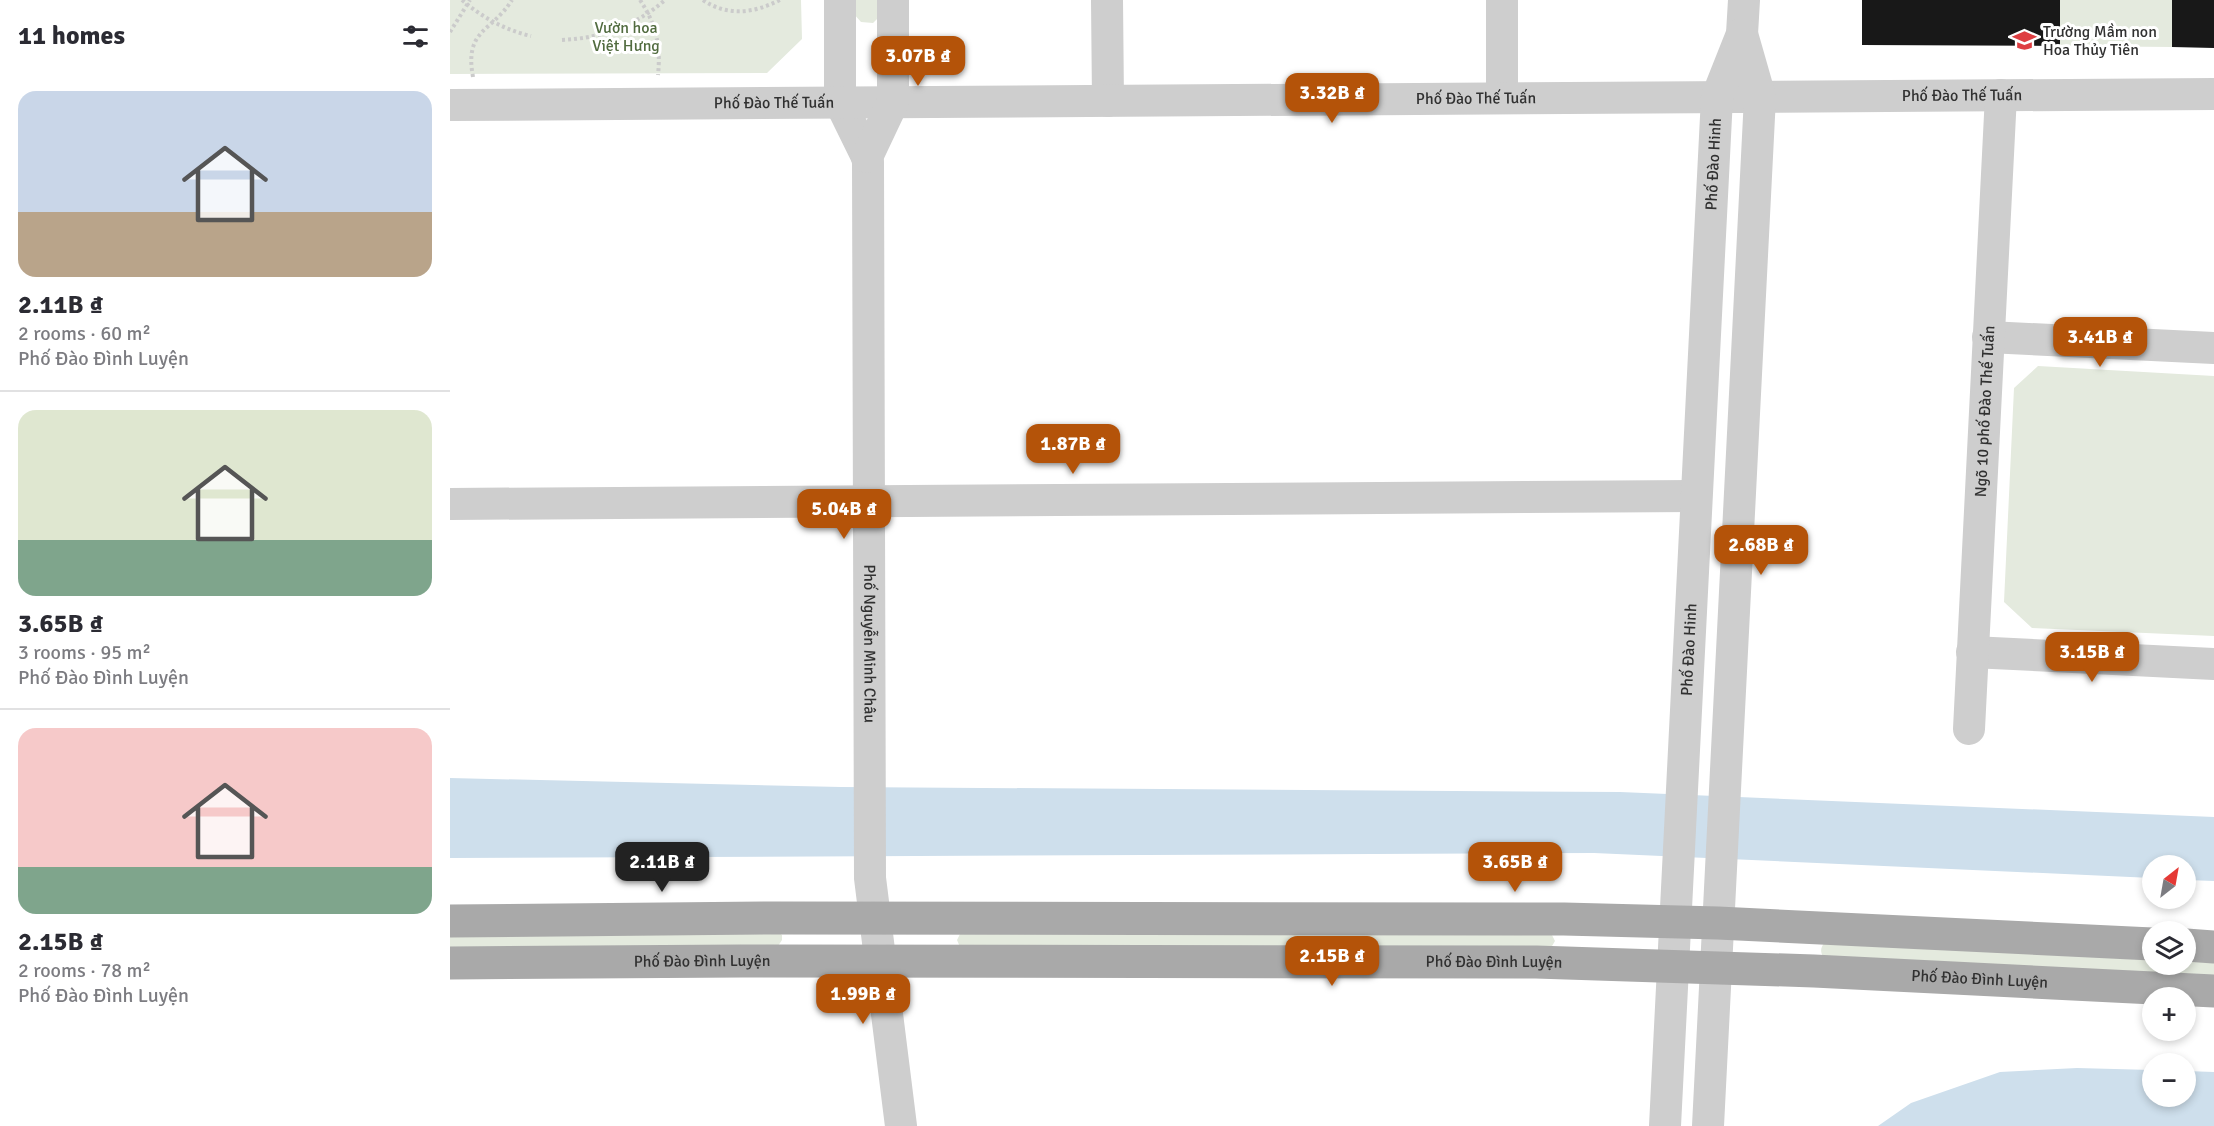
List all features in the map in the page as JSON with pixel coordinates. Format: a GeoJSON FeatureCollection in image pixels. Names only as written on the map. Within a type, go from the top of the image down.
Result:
{"type":"FeatureCollection","features":[{"type":"Feature","properties":{"kind":"main road"},"geometry":{"type":"LineString","coordinates":[[450,921],[875,918],[1564,919],[1718,923],[2142,944]]}},
{"type":"Feature","properties":{"kind":"main road"},"geometry":{"type":"LineString","coordinates":[[2196,946],[2214,947]]}},
{"type":"Feature","properties":{"kind":"main road","name":"Phố Đào Đình Luyện"},"geometry":{"type":"LineString","coordinates":[[450,963],[1536,962],[2214,991]]}},
{"type":"Feature","properties":{"kind":"street","name":"Phố Nguyễn Minh Châu"},"geometry":{"type":"LineString","coordinates":[[840,0],[840,102],[867,157]]}},
{"type":"Feature","properties":{"kind":"street","name":"Phố Nguyễn Minh Châu"},"geometry":{"type":"LineString","coordinates":[[893,0],[893,102],[867,157],[870,878],[901,1126]]}},
{"type":"Feature","properties":{"kind":"street"},"geometry":{"type":"LineString","coordinates":[[1107,0],[1108,101]]}},
{"type":"Feature","properties":{"kind":"street"},"geometry":{"type":"LineString","coordinates":[[1502,0],[1502,98]]}},
{"type":"Feature","properties":{"kind":"street","name":"Phố Đào Hinh"},"geometry":{"type":"LineString","coordinates":[[1665,1126],[1717,97],[1742,34],[1744,0]]}},
{"type":"Feature","properties":{"kind":"street","name":"Phố Đào Hinh"},"geometry":{"type":"LineString","coordinates":[[1708,1126],[1760,97],[1742,34]]}},
{"type":"Feature","properties":{"kind":"street","name":"Phố Đào Thế Tuấn"},"geometry":{"type":"LineString","coordinates":[[450,105],[2214,94]]}},
{"type":"Feature","properties":{"kind":"street","name":"Ngõ 10 phố Đào Thế Tuấn"},"geometry":{"type":"LineString","coordinates":[[1969,729],[2001,95]]}},
{"type":"Feature","properties":{"kind":"street","name":"Ngõ 10 phố Đào Thế Tuấn"},"geometry":{"type":"LineString","coordinates":[[1988,337],[2214,348]]}},
{"type":"Feature","properties":{"kind":"street"},"geometry":{"type":"LineString","coordinates":[[450,504],[1696,496]]}},
{"type":"Feature","properties":{"kind":"street"},"geometry":{"type":"LineString","coordinates":[[1972,652],[2214,664]]}},
{"type":"Feature","properties":{"kind":"path"},"geometry":{"type":"LineString","coordinates":[[462,0],[492,22],[531,36]]}},
{"type":"Feature","properties":{"kind":"path"},"geometry":{"type":"LineString","coordinates":[[450,32],[470,0]]}},
{"type":"Feature","properties":{"kind":"path"},"geometry":{"type":"LineString","coordinates":[[473,80],[471,50],[480,33],[512,0]]}},
{"type":"Feature","properties":{"kind":"path"},"geometry":{"type":"LineString","coordinates":[[640,0],[658,38],[658,79]]}},
{"type":"Feature","properties":{"kind":"path"},"geometry":{"type":"LineString","coordinates":[[562,40],[600,36],[623,28],[648,14],[665,0]]}},
{"type":"Feature","properties":{"kind":"path"},"geometry":{"type":"LineString","coordinates":[[703,0],[720,9],[740,12],[760,9],[780,0]]}},
{"type":"Feature","properties":{"kind":"green space","name":"Vườn hoa Việt Hưng"},"geometry":{"type":"Polygon","coordinates":[[[450,0],[801,0],[802,39],[767,73],[450,74],[450,0]]]}},
{"type":"Feature","properties":{"kind":"green space"},"geometry":{"type":"Polygon","coordinates":[[[852,0],[881,0],[878,18],[873,23],[861,22],[853,13],[852,0]]]}},
{"type":"Feature","properties":{"kind":"green space"},"geometry":{"type":"Polygon","coordinates":[[[2060,0],[2172,0],[2172,47],[2060,46],[2060,0]]]}},
{"type":"Feature","properties":{"kind":"green space"},"geometry":{"type":"Polygon","coordinates":[[[2038,366],[2214,376],[2214,636],[2032,628],[2004,602],[2014,388],[2038,366]]]}},
{"type":"Feature","properties":{"kind":"green space"},"geometry":{"type":"Polygon","coordinates":[[[778,932],[782,935],[782,940],[778,946],[450,951],[450,933],[778,932]]]}},
{"type":"Feature","properties":{"kind":"green space"},"geometry":{"type":"Polygon","coordinates":[[[960,934],[1552,935],[1555,941],[1552,946],[960,947],[957,940],[960,934]]]}},
{"type":"Feature","properties":{"kind":"green space"},"geometry":{"type":"Polygon","coordinates":[[[1825,942],[2142,957],[2142,975],[2196,975],[2196,959],[2214,960],[2214,979],[1824,958],[1822,946],[1825,942]]]}},
{"type":"Feature","properties":{"kind":"water"},"geometry":{"type":"Polygon","coordinates":[[[450,778],[841,787],[1620,792],[2214,817],[2214,881],[2196,880],[2196,855],[2142,855],[2142,878],[1594,853],[450,858],[450,778]]]}},
{"type":"Feature","properties":{"kind":"water"},"geometry":{"type":"Polygon","coordinates":[[[2077,1068],[2142,1070],[2142,1107],[2196,1107],[2196,1071],[2214,1072],[2214,1126],[1878,1126],[1911,1103],[2000,1072],[2077,1068]]]}},
{"type":"Feature","properties":{"kind":"building"},"geometry":{"type":"Polygon","coordinates":[[[1862,0],[2060,0],[2060,46],[1862,45],[1862,0]]]}},
{"type":"Feature","properties":{"kind":"building"},"geometry":{"type":"Polygon","coordinates":[[[2172,0],[2214,0],[2214,48],[2172,47],[2172,0]]]}},
{"type":"Feature","properties":{"kind":"place","name":"Trường Mầm non Hoa Thủy Tiên"},"geometry":{"type":"Point","coordinates":[2025,41]}}]}
